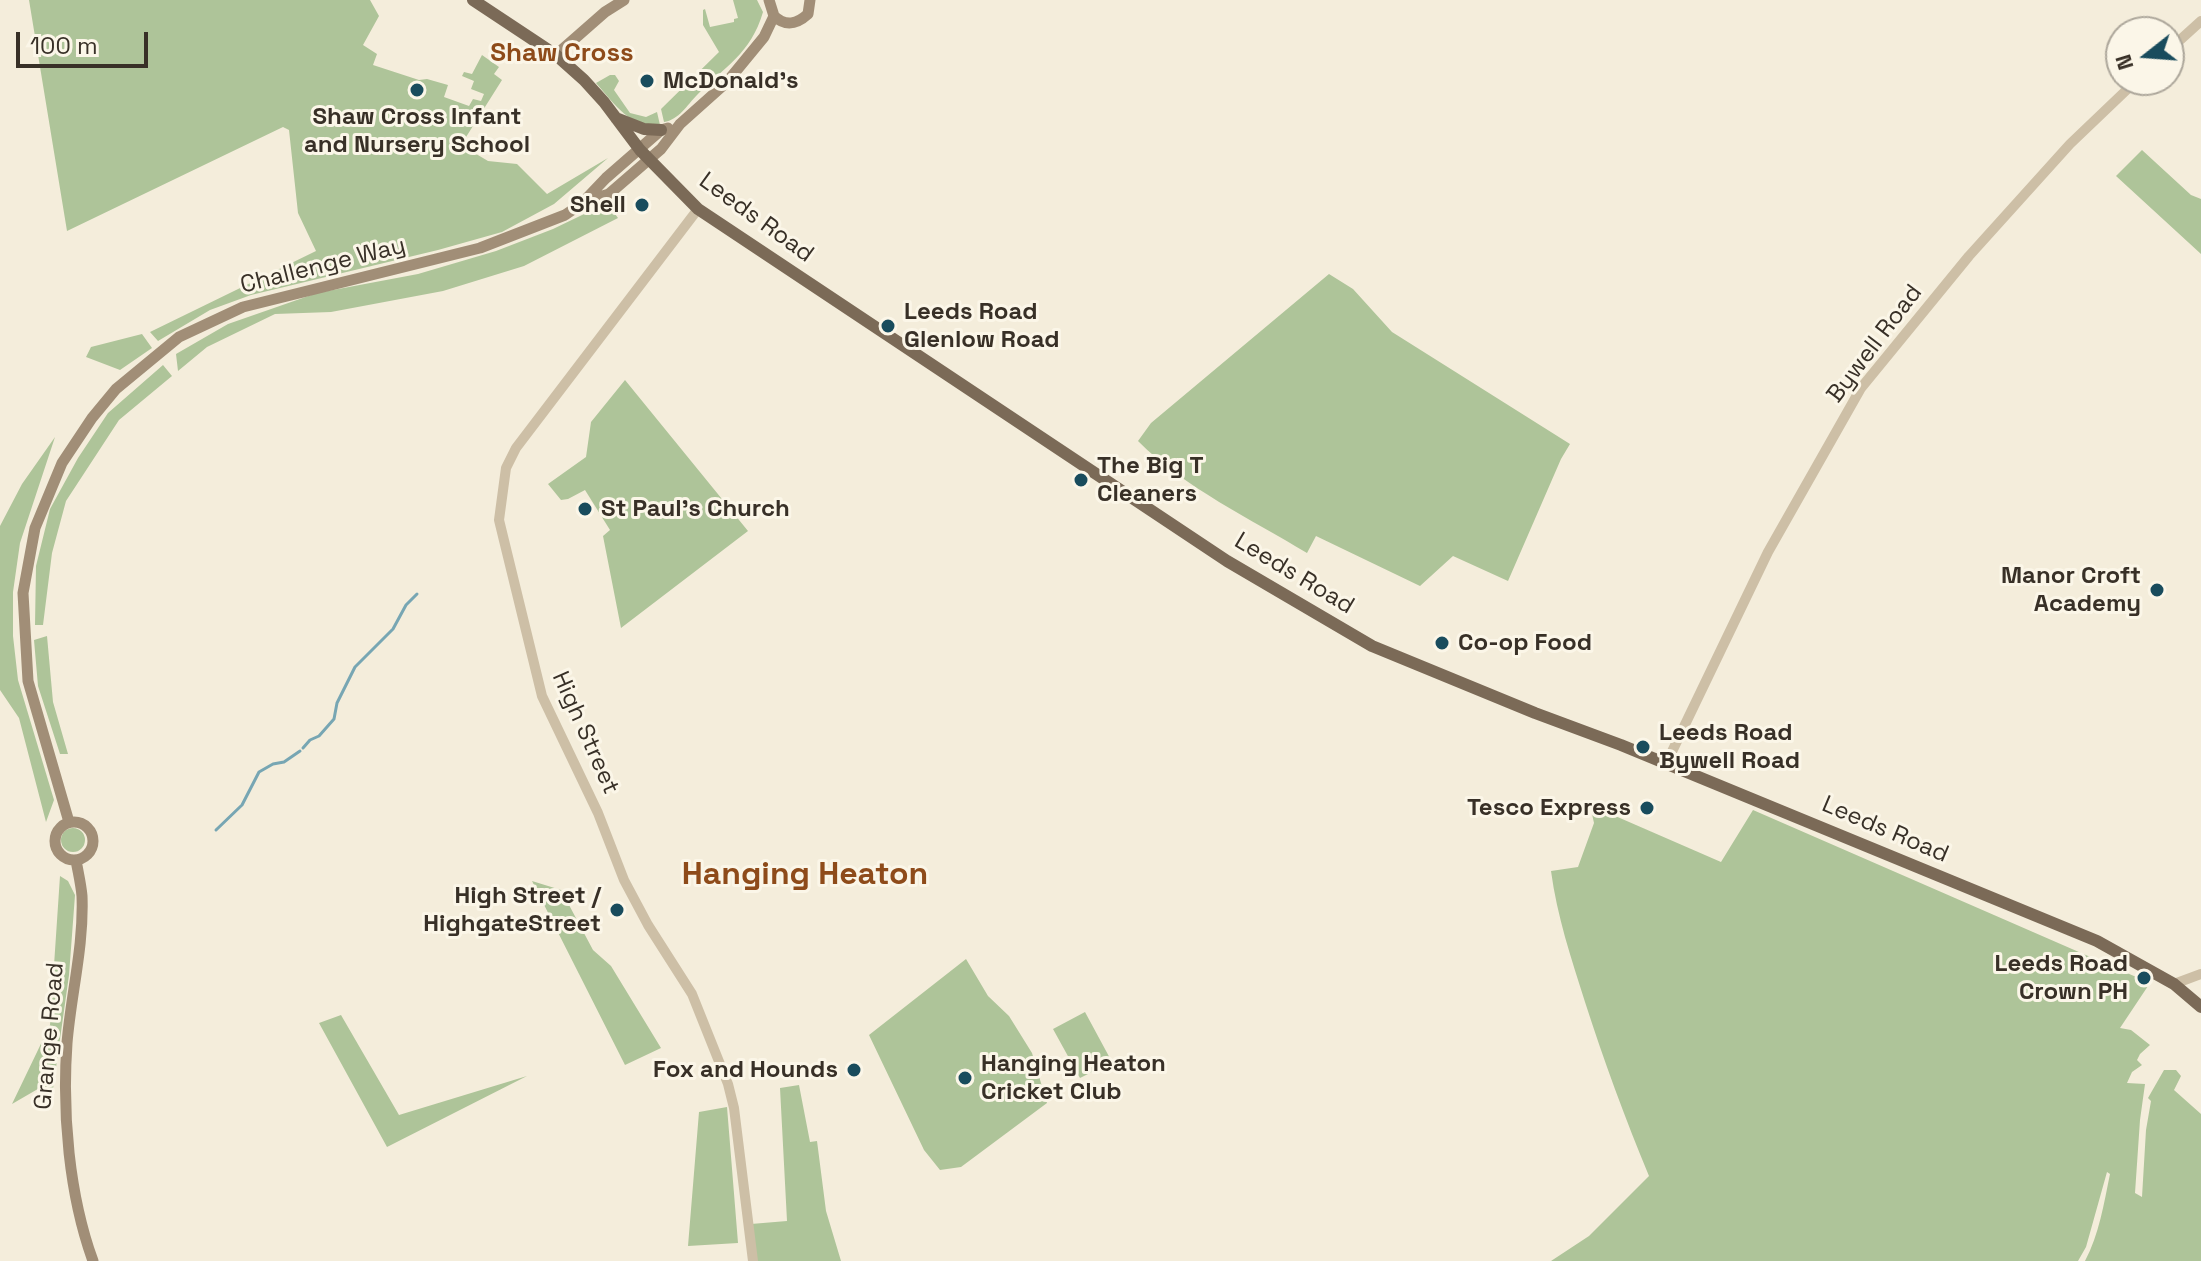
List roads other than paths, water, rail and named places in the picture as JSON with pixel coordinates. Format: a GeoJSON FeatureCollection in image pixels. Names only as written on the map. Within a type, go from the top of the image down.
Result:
{"type":"FeatureCollection","features":[{"type":"Feature","properties":{"kind":"main road","name":"Leeds Road"},"geometry":{"type":"LineString","coordinates":[[473,0],[556,55],[584,80],[644,155],[698,209],[1214,553],[1372,646],[2097,941],[2174,984],[2201,1007]]}},
{"type":"Feature","properties":{"kind":"main road"},"geometry":{"type":"LineString","coordinates":[[556,55],[605,12],[624,0]]}},
{"type":"Feature","properties":{"kind":"main road"},"geometry":{"type":"LineString","coordinates":[[769,0],[774,16],[785,23]]}},
{"type":"Feature","properties":{"kind":"main road"},"geometry":{"type":"LineString","coordinates":[[764,37],[785,23],[801,21],[808,14],[810,0]]}},
{"type":"Feature","properties":{"kind":"main road"},"geometry":{"type":"LineString","coordinates":[[644,155],[727,82],[764,37],[774,16]]}},
{"type":"Feature","properties":{"kind":"main road"},"geometry":{"type":"LineString","coordinates":[[536,42],[553,44],[574,39]]}},
{"type":"Feature","properties":{"kind":"main road"},"geometry":{"type":"LineString","coordinates":[[616,118],[644,129],[661,130],[680,124]]}},
{"type":"Feature","properties":{"kind":"main road"},"geometry":{"type":"LineString","coordinates":[[644,155],[661,130]]}},
{"type":"Feature","properties":{"kind":"main road","name":"Challenge Way"},"geometry":{"type":"LineString","coordinates":[[69,822],[28,681],[23,593],[35,528],[62,463],[116,389],[179,337],[243,307],[480,248],[609,194],[644,155]]}},
{"type":"Feature","properties":{"kind":"main road"},"geometry":{"type":"LineString","coordinates":[[69,822],[81,822],[92,835],[89,853],[76,860],[60,854],[55,844],[58,829],[69,822]]}},
{"type":"Feature","properties":{"kind":"main road","name":"Grange Road"},"geometry":{"type":"LineString","coordinates":[[76,860],[82,895],[79,956],[67,1043],[65,1125],[85,1239],[93,1261]]}},
{"type":"Feature","properties":{"kind":"street"},"geometry":{"type":"LineString","coordinates":[[2185,36],[2201,21]]}},
{"type":"Feature","properties":{"kind":"street","name":"Bywell Road"},"geometry":{"type":"LineString","coordinates":[[1666,764],[1768,552],[1861,388],[1979,244],[2070,144],[2120,96]]}},
{"type":"Feature","properties":{"kind":"street","name":"High Street"},"geometry":{"type":"LineString","coordinates":[[698,209],[516,448],[506,468],[499,520],[505,556],[542,696],[598,813],[624,880],[648,925],[692,994],[728,1084],[734,1108],[753,1261]]}},
{"type":"Feature","properties":{"kind":"street"},"geometry":{"type":"LineString","coordinates":[[2174,984],[2201,974]]}},
{"type":"Feature","properties":{"kind":"waterway"},"geometry":{"type":"LineString","coordinates":[[303,748],[334,719],[337,703],[355,667],[393,629],[406,605],[417,594]]}},
{"type":"Feature","properties":{"kind":"waterway"},"geometry":{"type":"LineString","coordinates":[[216,830],[242,805],[259,772],[284,762],[300,751]]}},
{"type":"Feature","properties":{"kind":"place","name":"McDonald's"},"geometry":{"type":"Point","coordinates":[647,81]}},
{"type":"Feature","properties":{"kind":"place","name":"Shaw Cross Infant and Nursery School"},"geometry":{"type":"Point","coordinates":[417,90]}},
{"type":"Feature","properties":{"kind":"place","name":"Shell"},"geometry":{"type":"Point","coordinates":[642,205]}},
{"type":"Feature","properties":{"kind":"place","name":"Leeds Road Glenlow Road"},"geometry":{"type":"Point","coordinates":[888,326]}},
{"type":"Feature","properties":{"kind":"place","name":"The Big T Cleaners"},"geometry":{"type":"Point","coordinates":[1081,480]}},
{"type":"Feature","properties":{"kind":"place","name":"St Paul's Church"},"geometry":{"type":"Point","coordinates":[585,509]}},
{"type":"Feature","properties":{"kind":"place","name":"Manor Croft Academy"},"geometry":{"type":"Point","coordinates":[2157,590]}},
{"type":"Feature","properties":{"kind":"place","name":"Co-op Food"},"geometry":{"type":"Point","coordinates":[1442,643]}},
{"type":"Feature","properties":{"kind":"place","name":"Leeds Road Bywell Road"},"geometry":{"type":"Point","coordinates":[1643,747]}},
{"type":"Feature","properties":{"kind":"place","name":"Tesco Express"},"geometry":{"type":"Point","coordinates":[1647,808]}},
{"type":"Feature","properties":{"kind":"place","name":"High Street / HighgateStreet"},"geometry":{"type":"Point","coordinates":[617,910]}},
{"type":"Feature","properties":{"kind":"place","name":"Leeds Road Crown PH"},"geometry":{"type":"Point","coordinates":[2144,978]}},
{"type":"Feature","properties":{"kind":"place","name":"Fox and Hounds"},"geometry":{"type":"Point","coordinates":[854,1070]}},
{"type":"Feature","properties":{"kind":"place","name":"Hanging Heaton Cricket Club"},"geometry":{"type":"Point","coordinates":[965,1078]}},
{"type":"Feature","properties":{"kind":"district","name":"Shaw Cross"},"geometry":{"type":"Point","coordinates":[562,54]}},
{"type":"Feature","properties":{"kind":"district","name":"Hanging Heaton"},"geometry":{"type":"Point","coordinates":[805,875]}}]}
